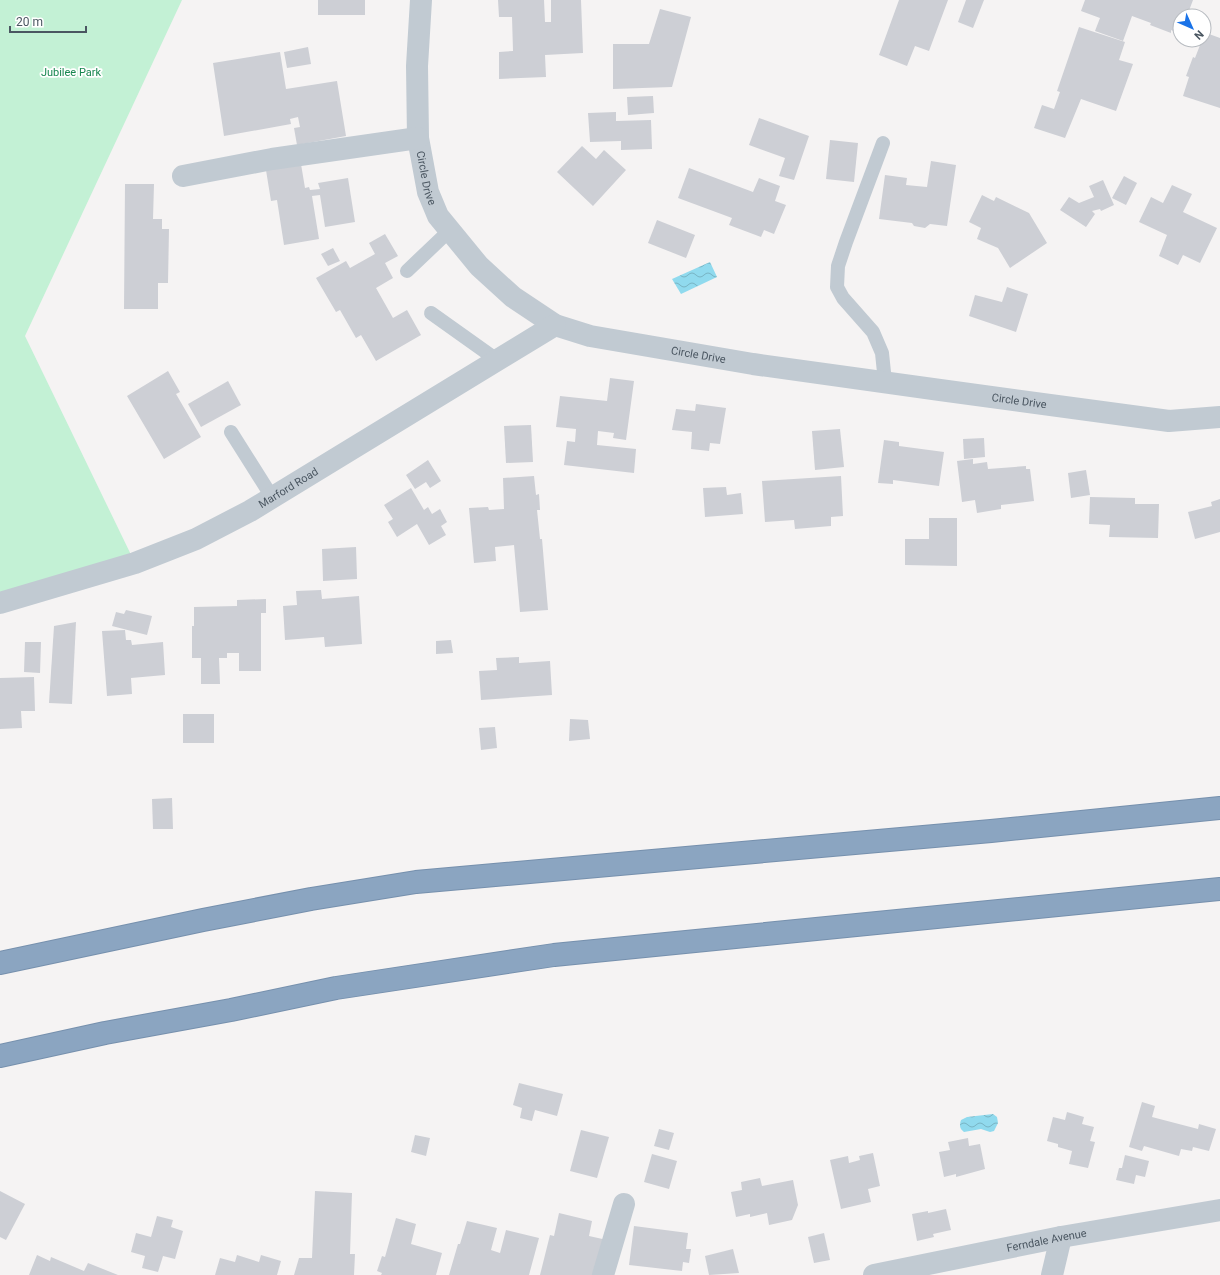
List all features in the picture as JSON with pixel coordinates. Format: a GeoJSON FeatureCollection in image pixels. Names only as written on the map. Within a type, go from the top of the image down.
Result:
{"type":"FeatureCollection","features":[{"type":"Feature","properties":{"kind":"highway"},"geometry":{"type":"LineString","coordinates":[[0,963],[218,916],[416,882],[991,831],[1220,808]]}},
{"type":"Feature","properties":{"kind":"highway"},"geometry":{"type":"LineString","coordinates":[[0,1056],[105,1033],[231,1010],[336,988],[554,955],[1220,889]]}},
{"type":"Feature","properties":{"kind":"street","name":"Circle Drive"},"geometry":{"type":"LineString","coordinates":[[421,0],[417,66],[418,138],[428,192],[438,216],[479,266],[513,297],[555,325],[590,336],[752,364],[1168,421],[1220,417]]}},
{"type":"Feature","properties":{"kind":"street"},"geometry":{"type":"LineString","coordinates":[[183,176],[272,159],[418,138]]}},
{"type":"Feature","properties":{"kind":"street","name":"Marford Road"},"geometry":{"type":"LineString","coordinates":[[0,603],[135,563],[196,539],[272,498],[555,325]]}},
{"type":"Feature","properties":{"kind":"street"},"geometry":{"type":"LineString","coordinates":[[603,1275],[624,1204]]}},
{"type":"Feature","properties":{"kind":"street","name":"Ferndale Avenue"},"geometry":{"type":"LineString","coordinates":[[874,1275],[1061,1238],[1220,1210]]}},
{"type":"Feature","properties":{"kind":"street"},"geometry":{"type":"LineString","coordinates":[[1052,1275],[1061,1238]]}},
{"type":"Feature","properties":{"kind":"lane"},"geometry":{"type":"LineString","coordinates":[[883,144],[840,260],[837,287],[843,298],[873,332],[882,353],[885,382]]}},
{"type":"Feature","properties":{"kind":"lane"},"geometry":{"type":"LineString","coordinates":[[407,271],[449,231]]}},
{"type":"Feature","properties":{"kind":"lane"},"geometry":{"type":"LineString","coordinates":[[431,313],[497,360]]}},
{"type":"Feature","properties":{"kind":"lane"},"geometry":{"type":"LineString","coordinates":[[231,432],[272,498]]}},
{"type":"Feature","properties":{"kind":"green space","name":"Jubilee Park"},"geometry":{"type":"Polygon","coordinates":[[[0,0],[182,0],[25,336],[135,563],[0,603],[0,0]]]}},
{"type":"Feature","properties":{"kind":"water"},"geometry":{"type":"Polygon","coordinates":[[[710,262],[717,277],[681,294],[672,279],[710,262]]]}},
{"type":"Feature","properties":{"kind":"water"},"geometry":{"type":"Polygon","coordinates":[[[993,1114],[997,1117],[998,1123],[994,1131],[990,1132],[981,1129],[964,1132],[960,1126],[961,1120],[967,1117],[993,1114]]]}},
{"type":"Feature","properties":{"kind":"building"},"geometry":{"type":"Polygon","coordinates":[[[318,0],[365,0],[365,15],[318,15],[318,0]]]}},
{"type":"Feature","properties":{"kind":"building"},"geometry":{"type":"Polygon","coordinates":[[[498,0],[544,0],[545,22],[551,22],[551,0],[581,0],[583,53],[545,55],[546,77],[499,79],[499,52],[513,51],[512,17],[499,17],[498,0]]]}},
{"type":"Feature","properties":{"kind":"building"},"geometry":{"type":"Polygon","coordinates":[[[899,0],[948,0],[929,51],[915,46],[907,66],[879,55],[899,0]]]}},
{"type":"Feature","properties":{"kind":"building"},"geometry":{"type":"Polygon","coordinates":[[[966,0],[984,0],[973,28],[958,22],[966,0]]]}},
{"type":"Feature","properties":{"kind":"building"},"geometry":{"type":"Polygon","coordinates":[[[1085,0],[1193,0],[1190,8],[1172,8],[1171,33],[1132,16],[1123,41],[1095,31],[1100,18],[1081,11],[1085,0]]]}},
{"type":"Feature","properties":{"kind":"building"},"geometry":{"type":"Polygon","coordinates":[[[660,9],[691,17],[672,87],[613,89],[613,44],[649,44],[660,9]]]}},
{"type":"Feature","properties":{"kind":"building"},"geometry":{"type":"Polygon","coordinates":[[[1079,27],[1125,42],[1119,60],[1133,64],[1116,111],[1081,99],[1065,138],[1034,128],[1042,105],[1054,109],[1060,92],[1057,91],[1079,27]]]}},
{"type":"Feature","properties":{"kind":"building"},"geometry":{"type":"Polygon","coordinates":[[[1212,35],[1220,38],[1220,108],[1183,96],[1189,77],[1186,76],[1193,57],[1195,58],[1199,48],[1212,48],[1212,35]]]}},
{"type":"Feature","properties":{"kind":"building"},"geometry":{"type":"Polygon","coordinates":[[[308,47],[311,64],[287,68],[284,52],[308,47]]]}},
{"type":"Feature","properties":{"kind":"building"},"geometry":{"type":"Polygon","coordinates":[[[280,52],[286,89],[337,81],[346,136],[297,145],[294,128],[300,127],[298,117],[290,119],[291,124],[224,136],[213,63],[280,52]]]}},
{"type":"Feature","properties":{"kind":"building"},"geometry":{"type":"Polygon","coordinates":[[[653,96],[654,113],[628,115],[627,97],[653,96]]]}},
{"type":"Feature","properties":{"kind":"building"},"geometry":{"type":"Polygon","coordinates":[[[616,112],[616,121],[651,120],[652,149],[621,150],[621,141],[590,142],[588,113],[616,112]]]}},
{"type":"Feature","properties":{"kind":"building"},"geometry":{"type":"Polygon","coordinates":[[[759,118],[809,136],[794,180],[779,176],[785,158],[749,145],[759,118]]]}},
{"type":"Feature","properties":{"kind":"building"},"geometry":{"type":"Polygon","coordinates":[[[830,140],[858,143],[854,182],[826,179],[830,140]]]}},
{"type":"Feature","properties":{"kind":"building"},"geometry":{"type":"Polygon","coordinates":[[[582,146],[596,159],[604,150],[626,170],[593,206],[557,172],[582,146]]]}},
{"type":"Feature","properties":{"kind":"building"},"geometry":{"type":"Polygon","coordinates":[[[300,158],[305,188],[309,187],[310,190],[320,189],[318,183],[348,178],[355,222],[325,227],[320,195],[312,196],[319,239],[284,245],[277,200],[271,201],[265,164],[300,158]]]}},
{"type":"Feature","properties":{"kind":"building"},"geometry":{"type":"Polygon","coordinates":[[[931,161],[956,165],[947,226],[930,224],[925,228],[914,226],[912,223],[879,219],[885,175],[907,178],[906,185],[927,187],[931,161]]]}},
{"type":"Feature","properties":{"kind":"building"},"geometry":{"type":"Polygon","coordinates":[[[689,168],[753,192],[759,178],[780,186],[775,201],[786,205],[774,234],[764,230],[761,237],[729,225],[732,218],[678,198],[689,168]]]}},
{"type":"Feature","properties":{"kind":"building"},"geometry":{"type":"Polygon","coordinates":[[[1124,176],[1137,183],[1126,205],[1112,198],[1124,176]]]}},
{"type":"Feature","properties":{"kind":"building"},"geometry":{"type":"Polygon","coordinates":[[[1103,180],[1114,205],[1101,211],[1100,209],[1092,211],[1095,214],[1086,227],[1060,210],[1069,197],[1079,203],[1094,197],[1089,186],[1103,180]]]}},
{"type":"Feature","properties":{"kind":"building"},"geometry":{"type":"Polygon","coordinates":[[[125,184],[154,184],[153,219],[162,219],[162,229],[169,229],[168,283],[158,283],[158,309],[124,309],[125,184]]]}},
{"type":"Feature","properties":{"kind":"building"},"geometry":{"type":"Polygon","coordinates":[[[1172,185],[1192,194],[1183,212],[1217,228],[1200,263],[1183,255],[1178,265],[1159,256],[1167,235],[1139,222],[1151,197],[1163,203],[1172,185]]]}},
{"type":"Feature","properties":{"kind":"building"},"geometry":{"type":"Polygon","coordinates":[[[982,195],[994,201],[996,197],[1029,213],[1047,243],[1010,268],[998,248],[977,239],[981,228],[969,222],[982,195]]]}},
{"type":"Feature","properties":{"kind":"building"},"geometry":{"type":"Polygon","coordinates":[[[657,220],[695,235],[686,258],[648,243],[657,220]]]}},
{"type":"Feature","properties":{"kind":"building"},"geometry":{"type":"Polygon","coordinates":[[[385,234],[398,256],[385,263],[393,278],[376,288],[393,318],[407,310],[421,335],[376,361],[361,335],[356,338],[340,310],[336,312],[316,278],[346,261],[350,268],[375,254],[369,243],[385,234]]]}},
{"type":"Feature","properties":{"kind":"building"},"geometry":{"type":"Polygon","coordinates":[[[333,248],[340,261],[328,266],[321,254],[333,248]]]}},
{"type":"Feature","properties":{"kind":"building"},"geometry":{"type":"Polygon","coordinates":[[[1007,287],[1028,294],[1016,332],[969,316],[975,295],[1002,302],[1007,287]]]}},
{"type":"Feature","properties":{"kind":"building"},"geometry":{"type":"Polygon","coordinates":[[[168,371],[180,392],[176,394],[201,437],[164,459],[127,396],[168,371]]]}},
{"type":"Feature","properties":{"kind":"building"},"geometry":{"type":"Polygon","coordinates":[[[610,378],[634,381],[626,440],[613,438],[614,433],[598,431],[597,445],[636,449],[634,473],[564,465],[567,441],[575,442],[576,429],[556,427],[560,396],[607,401],[610,378]]]}},
{"type":"Feature","properties":{"kind":"building"},"geometry":{"type":"Polygon","coordinates":[[[228,381],[241,405],[201,427],[188,404],[228,381]]]}},
{"type":"Feature","properties":{"kind":"building"},"geometry":{"type":"Polygon","coordinates":[[[696,404],[726,408],[720,444],[710,443],[709,451],[691,449],[692,432],[672,430],[676,409],[695,411],[696,404]]]}},
{"type":"Feature","properties":{"kind":"building"},"geometry":{"type":"Polygon","coordinates":[[[531,425],[533,462],[506,463],[504,426],[531,425]]]}},
{"type":"Feature","properties":{"kind":"building"},"geometry":{"type":"Polygon","coordinates":[[[840,429],[844,467],[815,470],[812,431],[840,429]]]}},
{"type":"Feature","properties":{"kind":"building"},"geometry":{"type":"Polygon","coordinates":[[[984,438],[985,457],[964,459],[963,439],[984,438]]]}},
{"type":"Feature","properties":{"kind":"building"},"geometry":{"type":"Polygon","coordinates":[[[884,440],[899,442],[899,446],[944,452],[939,486],[893,480],[893,484],[878,483],[884,440]]]}},
{"type":"Feature","properties":{"kind":"building"},"geometry":{"type":"Polygon","coordinates":[[[973,459],[973,464],[987,462],[988,469],[1026,466],[1026,469],[1030,469],[1034,501],[1001,505],[1001,509],[977,513],[975,500],[962,502],[957,461],[973,459]]]}},
{"type":"Feature","properties":{"kind":"building"},"geometry":{"type":"Polygon","coordinates":[[[428,460],[441,481],[430,488],[426,482],[415,489],[406,475],[428,460]]]}},
{"type":"Feature","properties":{"kind":"building"},"geometry":{"type":"Polygon","coordinates":[[[1086,470],[1090,495],[1071,498],[1068,473],[1086,470]]]}},
{"type":"Feature","properties":{"kind":"building"},"geometry":{"type":"Polygon","coordinates":[[[534,476],[536,495],[539,494],[540,510],[537,510],[540,539],[542,539],[548,610],[520,612],[514,545],[495,547],[496,561],[474,563],[469,508],[488,507],[489,510],[504,509],[503,478],[534,476]]]}},
{"type":"Feature","properties":{"kind":"building"},"geometry":{"type":"Polygon","coordinates":[[[841,476],[843,516],[831,517],[831,526],[795,529],[794,520],[765,522],[762,481],[841,476]]]}},
{"type":"Feature","properties":{"kind":"building"},"geometry":{"type":"Polygon","coordinates":[[[726,487],[727,495],[741,493],[743,514],[705,517],[703,488],[726,487]]]}},
{"type":"Feature","properties":{"kind":"building"},"geometry":{"type":"Polygon","coordinates":[[[411,488],[424,510],[428,507],[432,514],[440,509],[447,522],[441,526],[446,535],[429,545],[417,524],[397,537],[388,522],[393,519],[384,505],[411,488]]]}},
{"type":"Feature","properties":{"kind":"building"},"geometry":{"type":"Polygon","coordinates":[[[1090,497],[1135,498],[1135,504],[1159,504],[1158,538],[1109,537],[1110,525],[1089,524],[1090,497]]]}},
{"type":"Feature","properties":{"kind":"building"},"geometry":{"type":"Polygon","coordinates":[[[1220,499],[1220,532],[1195,539],[1188,512],[1212,506],[1211,502],[1220,499]]]}},
{"type":"Feature","properties":{"kind":"building"},"geometry":{"type":"Polygon","coordinates":[[[929,518],[957,518],[957,566],[905,565],[905,539],[929,539],[929,518]]]}},
{"type":"Feature","properties":{"kind":"building"},"geometry":{"type":"Polygon","coordinates":[[[356,547],[357,579],[323,581],[322,549],[356,547]]]}},
{"type":"Feature","properties":{"kind":"building"},"geometry":{"type":"Polygon","coordinates":[[[321,590],[322,599],[359,596],[362,644],[325,647],[324,637],[285,640],[283,606],[297,605],[296,591],[321,590]]]}},
{"type":"Feature","properties":{"kind":"building"},"geometry":{"type":"Polygon","coordinates":[[[266,599],[266,613],[261,613],[261,671],[239,671],[239,653],[227,653],[227,658],[219,658],[220,684],[201,684],[201,658],[192,658],[192,626],[194,626],[194,607],[237,606],[237,600],[266,599]]]}},
{"type":"Feature","properties":{"kind":"building"},"geometry":{"type":"Polygon","coordinates":[[[126,610],[152,616],[147,635],[112,626],[116,612],[124,614],[126,610]]]}},
{"type":"Feature","properties":{"kind":"building"},"geometry":{"type":"Polygon","coordinates":[[[76,622],[72,704],[49,703],[54,626],[76,622]]]}},
{"type":"Feature","properties":{"kind":"building"},"geometry":{"type":"Polygon","coordinates":[[[125,630],[126,640],[131,640],[132,645],[163,642],[165,675],[131,678],[132,694],[107,696],[102,631],[125,630]]]}},
{"type":"Feature","properties":{"kind":"building"},"geometry":{"type":"Polygon","coordinates":[[[451,640],[453,653],[436,654],[436,641],[451,640]]]}},
{"type":"Feature","properties":{"kind":"building"},"geometry":{"type":"Polygon","coordinates":[[[25,642],[41,642],[40,673],[24,672],[25,642]]]}},
{"type":"Feature","properties":{"kind":"building"},"geometry":{"type":"Polygon","coordinates":[[[519,657],[519,663],[550,661],[552,695],[481,700],[479,671],[497,670],[496,658],[519,657]]]}},
{"type":"Feature","properties":{"kind":"building"},"geometry":{"type":"Polygon","coordinates":[[[34,677],[35,711],[21,711],[22,728],[0,729],[0,678],[34,677]]]}},
{"type":"Feature","properties":{"kind":"building"},"geometry":{"type":"Polygon","coordinates":[[[183,714],[214,714],[214,743],[183,743],[183,714]]]}},
{"type":"Feature","properties":{"kind":"building"},"geometry":{"type":"Polygon","coordinates":[[[570,719],[588,720],[590,739],[569,741],[570,719]]]}},
{"type":"Feature","properties":{"kind":"building"},"geometry":{"type":"Polygon","coordinates":[[[495,727],[497,748],[481,750],[479,728],[495,727]]]}},
{"type":"Feature","properties":{"kind":"building"},"geometry":{"type":"Polygon","coordinates":[[[172,798],[173,829],[153,829],[152,799],[172,798]]]}},
{"type":"Feature","properties":{"kind":"building"},"geometry":{"type":"Polygon","coordinates":[[[519,1083],[563,1094],[557,1116],[535,1110],[532,1121],[520,1118],[522,1108],[513,1105],[519,1083]]]}},
{"type":"Feature","properties":{"kind":"building"},"geometry":{"type":"Polygon","coordinates":[[[1142,1102],[1155,1106],[1152,1117],[1198,1129],[1199,1124],[1216,1129],[1209,1151],[1193,1147],[1192,1151],[1181,1149],[1179,1156],[1144,1146],[1142,1151],[1129,1147],[1142,1102]]]}},
{"type":"Feature","properties":{"kind":"building"},"geometry":{"type":"Polygon","coordinates":[[[1067,1112],[1084,1117],[1082,1124],[1094,1127],[1090,1141],[1095,1142],[1088,1168],[1069,1164],[1072,1151],[1058,1147],[1058,1144],[1047,1141],[1053,1117],[1065,1120],[1067,1112]]]}},
{"type":"Feature","properties":{"kind":"building"},"geometry":{"type":"Polygon","coordinates":[[[659,1129],[674,1133],[669,1150],[654,1146],[659,1129]]]}},
{"type":"Feature","properties":{"kind":"building"},"geometry":{"type":"Polygon","coordinates":[[[581,1130],[609,1137],[597,1178],[570,1171],[581,1130]]]}},
{"type":"Feature","properties":{"kind":"building"},"geometry":{"type":"Polygon","coordinates":[[[415,1135],[430,1138],[426,1156],[411,1152],[415,1135]]]}},
{"type":"Feature","properties":{"kind":"building"},"geometry":{"type":"Polygon","coordinates":[[[968,1138],[969,1146],[980,1144],[985,1169],[956,1177],[956,1174],[944,1177],[939,1152],[950,1150],[948,1142],[968,1138]]]}},
{"type":"Feature","properties":{"kind":"building"},"geometry":{"type":"Polygon","coordinates":[[[873,1153],[880,1186],[868,1189],[871,1202],[841,1209],[830,1160],[848,1156],[849,1163],[860,1160],[859,1156],[873,1153]]]}},
{"type":"Feature","properties":{"kind":"building"},"geometry":{"type":"Polygon","coordinates":[[[652,1154],[677,1161],[669,1189],[644,1182],[652,1154]]]}},
{"type":"Feature","properties":{"kind":"building"},"geometry":{"type":"Polygon","coordinates":[[[1125,1155],[1149,1161],[1145,1177],[1136,1175],[1134,1184],[1116,1180],[1119,1168],[1122,1168],[1125,1155]]]}},
{"type":"Feature","properties":{"kind":"building"},"geometry":{"type":"Polygon","coordinates":[[[760,1178],[762,1186],[793,1180],[798,1205],[792,1220],[769,1225],[767,1213],[750,1217],[750,1214],[736,1217],[731,1192],[742,1190],[741,1182],[760,1178]]]}},
{"type":"Feature","properties":{"kind":"building"},"geometry":{"type":"Polygon","coordinates":[[[0,1191],[25,1204],[6,1240],[0,1237],[0,1191]]]}},
{"type":"Feature","properties":{"kind":"building"},"geometry":{"type":"Polygon","coordinates":[[[315,1191],[352,1193],[350,1254],[355,1254],[354,1275],[294,1275],[299,1258],[312,1258],[315,1191]]]}},
{"type":"Feature","properties":{"kind":"building"},"geometry":{"type":"Polygon","coordinates":[[[946,1209],[951,1230],[933,1234],[934,1237],[917,1241],[912,1214],[928,1211],[928,1213],[946,1209]]]}},
{"type":"Feature","properties":{"kind":"building"},"geometry":{"type":"Polygon","coordinates":[[[559,1213],[592,1221],[589,1236],[607,1240],[599,1275],[540,1275],[550,1235],[554,1236],[559,1213]]]}},
{"type":"Feature","properties":{"kind":"building"},"geometry":{"type":"Polygon","coordinates":[[[157,1216],[173,1220],[171,1227],[183,1231],[175,1259],[163,1256],[158,1272],[142,1268],[145,1256],[131,1252],[136,1233],[151,1237],[157,1216]]]}},
{"type":"Feature","properties":{"kind":"building"},"geometry":{"type":"Polygon","coordinates":[[[396,1218],[416,1224],[411,1244],[442,1253],[436,1275],[381,1275],[382,1273],[377,1271],[382,1256],[385,1257],[396,1218]]]}},
{"type":"Feature","properties":{"kind":"building"},"geometry":{"type":"Polygon","coordinates":[[[467,1221],[497,1228],[491,1250],[500,1253],[506,1230],[539,1238],[529,1275],[449,1275],[458,1244],[460,1244],[467,1221]]]}},
{"type":"Feature","properties":{"kind":"building"},"geometry":{"type":"Polygon","coordinates":[[[634,1226],[688,1233],[686,1249],[691,1249],[689,1263],[683,1262],[682,1271],[629,1265],[634,1226]]]}},
{"type":"Feature","properties":{"kind":"building"},"geometry":{"type":"Polygon","coordinates":[[[824,1233],[830,1260],[814,1263],[808,1237],[824,1233]]]}},
{"type":"Feature","properties":{"kind":"building"},"geometry":{"type":"Polygon","coordinates":[[[733,1249],[739,1273],[709,1275],[705,1256],[733,1249]]]}},
{"type":"Feature","properties":{"kind":"building"},"geometry":{"type":"Polygon","coordinates":[[[37,1255],[50,1261],[51,1257],[84,1271],[88,1263],[118,1275],[29,1275],[37,1255]]]}},
{"type":"Feature","properties":{"kind":"building"},"geometry":{"type":"Polygon","coordinates":[[[237,1255],[259,1262],[261,1255],[281,1261],[277,1275],[215,1275],[220,1258],[235,1262],[237,1255]]]}}]}
